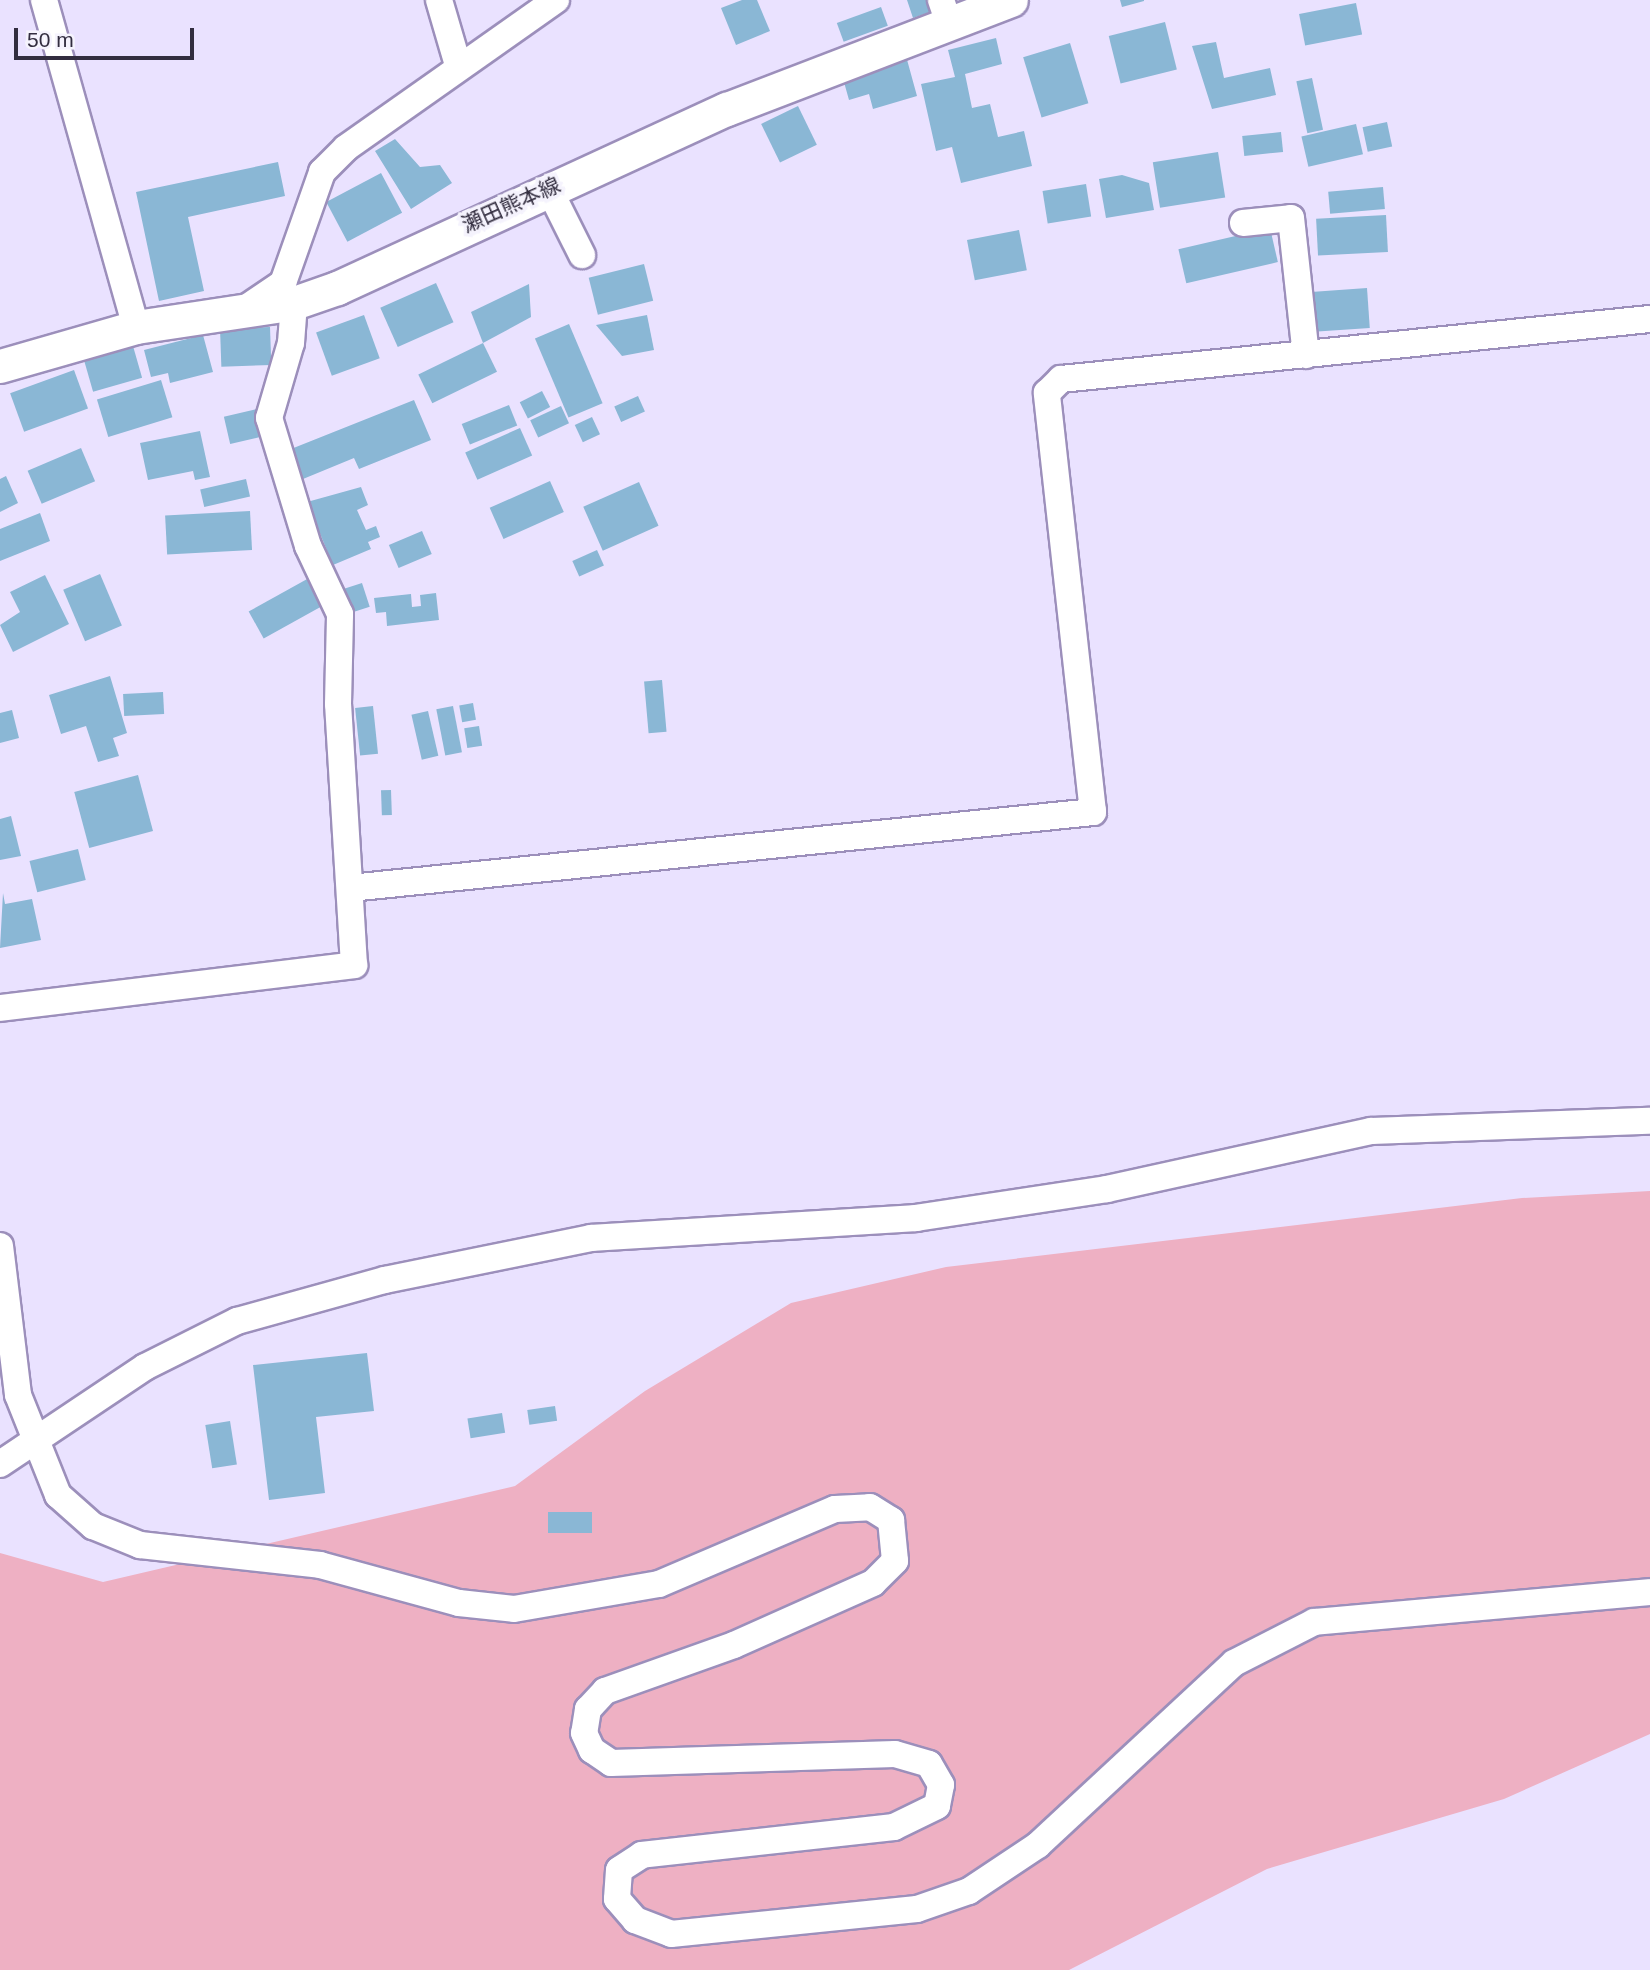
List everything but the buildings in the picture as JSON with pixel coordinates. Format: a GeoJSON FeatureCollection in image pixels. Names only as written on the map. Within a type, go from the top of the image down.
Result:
{"type":"FeatureCollection","features":[{"type":"Feature","properties":{"kind":"main road","name":"瀬田熊本線"},"geometry":{"type":"LineString","coordinates":[[0,366],[136,327],[246,308],[294,303],[944,10],[1011,0]]}},
{"type":"Feature","properties":{"kind":"street"},"geometry":{"type":"LineString","coordinates":[[44,0],[136,327]]}},
{"type":"Feature","properties":{"kind":"street"},"geometry":{"type":"LineString","coordinates":[[439,0],[458,65]]}},
{"type":"Feature","properties":{"kind":"street"},"geometry":{"type":"LineString","coordinates":[[246,308],[283,283],[322,172],[458,65],[556,0]]}},
{"type":"Feature","properties":{"kind":"street"},"geometry":{"type":"LineString","coordinates":[[549,188],[582,255]]}},
{"type":"Feature","properties":{"kind":"street"},"geometry":{"type":"LineString","coordinates":[[1242,223],[1292,218],[1306,355]]}},
{"type":"Feature","properties":{"kind":"street"},"geometry":{"type":"LineString","coordinates":[[0,1008],[354,965],[337,685],[340,614],[308,546],[269,418],[292,343],[294,303]]}},
{"type":"Feature","properties":{"kind":"street"},"geometry":{"type":"LineString","coordinates":[[350,888],[1093,812],[1047,393],[1061,379],[1650,319]]}},
{"type":"Feature","properties":{"kind":"street"},"geometry":{"type":"LineString","coordinates":[[0,1464],[34,1437],[145,1367],[237,1321],[308,1298],[591,1238],[916,1218],[1107,1189],[1371,1131],[1650,1121]]}},
{"type":"Feature","properties":{"kind":"street"},"geometry":{"type":"LineString","coordinates":[[0,1246],[18,1395],[58,1495],[93,1526],[139,1545],[320,1565],[459,1603],[514,1609],[659,1584],[835,1509],[870,1507],[891,1520],[895,1561],[873,1583],[734,1645],[605,1691],[588,1709],[584,1733],[592,1750],[611,1763],[895,1754],[929,1764],[941,1785],[937,1806],[894,1828],[642,1855],[619,1870],[617,1899],[635,1920],[671,1934],[917,1909],[969,1891],[1038,1846],[1234,1663],[1314,1622],[1650,1592]]}},
{"type":"Feature","properties":{"kind":"shaded area"},"geometry":{"type":"Polygon","coordinates":[[[1650,1191],[1650,1734],[1504,1799],[1267,1869],[1069,1970],[0,1970],[0,1553],[103,1582],[515,1486],[645,1391],[791,1303],[946,1267],[1522,1198],[1650,1191]]]}}]}
